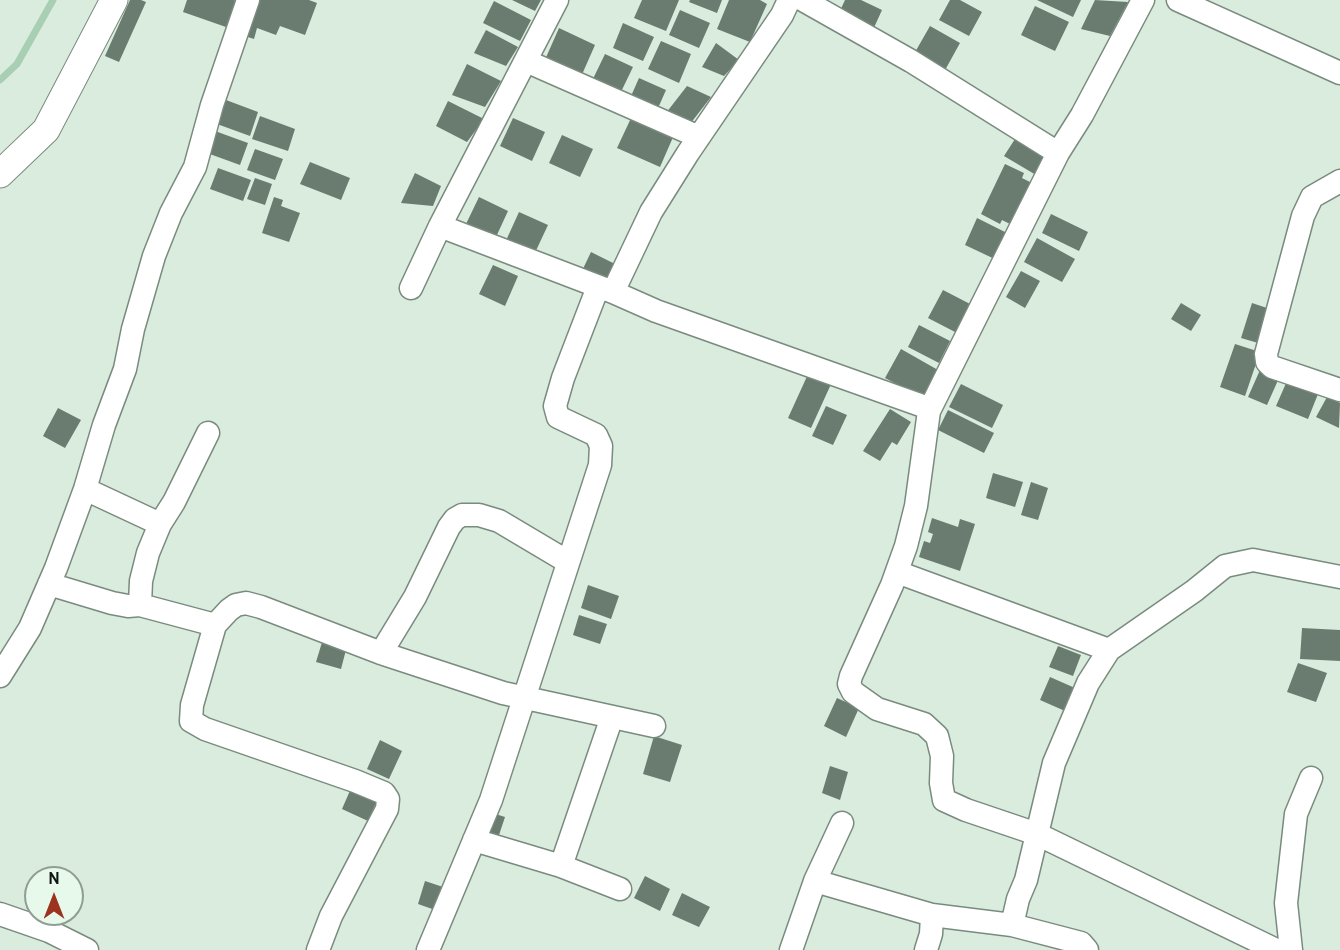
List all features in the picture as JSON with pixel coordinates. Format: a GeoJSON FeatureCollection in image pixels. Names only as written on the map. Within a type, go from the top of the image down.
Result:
{"type":"FeatureCollection","features":[{"type":"Feature","properties":{"kind":"street"},"geometry":{"type":"LineString","coordinates":[[0,174],[46,130],[114,0]]}},
{"type":"Feature","properties":{"kind":"street"},"geometry":{"type":"LineString","coordinates":[[0,676],[30,628],[85,489],[104,425],[125,369],[154,256],[171,213],[195,167],[212,105],[248,0]]}},
{"type":"Feature","properties":{"kind":"street"},"geometry":{"type":"LineString","coordinates":[[411,288],[440,225],[557,0]]}},
{"type":"Feature","properties":{"kind":"street"},"geometry":{"type":"LineString","coordinates":[[1143,0],[1083,115],[1058,153],[929,411],[916,506],[906,546],[849,684],[853,692],[877,709],[924,724],[937,736],[942,756],[941,783],[944,800],[966,810],[1037,834],[1276,950]]}},
{"type":"Feature","properties":{"kind":"street"},"geometry":{"type":"LineString","coordinates":[[1178,0],[1340,73]]}},
{"type":"Feature","properties":{"kind":"street"},"geometry":{"type":"LineString","coordinates":[[428,950],[490,800],[600,465],[601,446],[596,435],[558,417],[555,406],[563,378],[606,289],[651,212],[782,15],[789,1],[911,61],[1058,153]]}},
{"type":"Feature","properties":{"kind":"street"},"geometry":{"type":"LineString","coordinates":[[526,61],[699,137]]}},
{"type":"Feature","properties":{"kind":"street"},"geometry":{"type":"LineString","coordinates":[[1340,181],[1312,197],[1303,216],[1266,354],[1267,362],[1272,366],[1340,390]]}},
{"type":"Feature","properties":{"kind":"street"},"geometry":{"type":"LineString","coordinates":[[440,225],[606,289],[656,311],[902,398],[923,406],[929,411]]}},
{"type":"Feature","properties":{"kind":"street"},"geometry":{"type":"LineString","coordinates":[[140,605],[141,581],[159,524],[174,502],[208,433]]}},
{"type":"Feature","properties":{"kind":"street"},"geometry":{"type":"LineString","coordinates":[[85,489],[159,524]]}},
{"type":"Feature","properties":{"kind":"street"},"geometry":{"type":"LineString","coordinates":[[381,653],[415,597],[455,519],[462,516],[479,515],[499,521],[568,562]]}},
{"type":"Feature","properties":{"kind":"street"},"geometry":{"type":"LineString","coordinates":[[1012,925],[1018,899],[1026,880],[1054,763],[1088,683],[1109,650],[1226,566],[1253,560],[1340,577]]}},
{"type":"Feature","properties":{"kind":"street"},"geometry":{"type":"LineString","coordinates":[[897,572],[1109,650]]}},
{"type":"Feature","properties":{"kind":"street"},"geometry":{"type":"LineString","coordinates":[[49,584],[112,603],[128,606],[140,605],[215,625]]}},
{"type":"Feature","properties":{"kind":"street"},"geometry":{"type":"LineString","coordinates":[[318,950],[331,916],[387,809],[388,799],[384,793],[355,781],[205,729],[191,722],[192,705],[215,625],[236,605],[246,603],[261,607],[381,653],[523,698],[654,726]]}},
{"type":"Feature","properties":{"kind":"street"},"geometry":{"type":"LineString","coordinates":[[561,866],[612,717]]}},
{"type":"Feature","properties":{"kind":"street"},"geometry":{"type":"LineString","coordinates":[[1291,950],[1286,903],[1296,814],[1311,778]]}},
{"type":"Feature","properties":{"kind":"street"},"geometry":{"type":"LineString","coordinates":[[791,950],[815,881],[842,823]]}},
{"type":"Feature","properties":{"kind":"street"},"geometry":{"type":"LineString","coordinates":[[474,840],[561,866],[621,889]]}},
{"type":"Feature","properties":{"kind":"street"},"geometry":{"type":"LineString","coordinates":[[815,881],[933,915],[1012,925],[1082,943],[1087,950]]}},
{"type":"Feature","properties":{"kind":"street"},"geometry":{"type":"LineString","coordinates":[[0,914],[49,931],[87,950]]}},
{"type":"Feature","properties":{"kind":"street"},"geometry":{"type":"LineString","coordinates":[[926,950],[933,915]]}},
{"type":"Feature","properties":{"kind":"building"},"geometry":{"type":"Polygon","coordinates":[[[130,0],[146,2],[119,62],[105,56],[130,0]]]}},
{"type":"Feature","properties":{"kind":"building"},"geometry":{"type":"Polygon","coordinates":[[[187,0],[236,1],[226,27],[183,12],[187,0]]]}},
{"type":"Feature","properties":{"kind":"building"},"geometry":{"type":"Polygon","coordinates":[[[255,0],[309,0],[317,3],[305,35],[280,26],[276,35],[257,28],[254,39],[242,35],[255,0]]]}},
{"type":"Feature","properties":{"kind":"building"},"geometry":{"type":"Polygon","coordinates":[[[512,0],[541,0],[535,11],[512,0]]]}},
{"type":"Feature","properties":{"kind":"building"},"geometry":{"type":"Polygon","coordinates":[[[642,0],[679,0],[666,31],[634,18],[642,0]]]}},
{"type":"Feature","properties":{"kind":"building"},"geometry":{"type":"Polygon","coordinates":[[[690,0],[722,0],[717,13],[689,2],[690,0]]]}},
{"type":"Feature","properties":{"kind":"building"},"geometry":{"type":"Polygon","coordinates":[[[729,0],[760,0],[767,4],[750,42],[717,29],[729,0]]]}},
{"type":"Feature","properties":{"kind":"building"},"geometry":{"type":"Polygon","coordinates":[[[845,0],[861,0],[882,10],[872,32],[838,15],[845,0]]]}},
{"type":"Feature","properties":{"kind":"building"},"geometry":{"type":"Polygon","coordinates":[[[950,0],[960,0],[982,12],[969,36],[939,20],[950,0]]]}},
{"type":"Feature","properties":{"kind":"building"},"geometry":{"type":"Polygon","coordinates":[[[1037,0],[1081,0],[1073,17],[1037,0]]]}},
{"type":"Feature","properties":{"kind":"building"},"geometry":{"type":"Polygon","coordinates":[[[1095,0],[1128,2],[1110,36],[1081,29],[1095,0]]]}},
{"type":"Feature","properties":{"kind":"building"},"geometry":{"type":"Polygon","coordinates":[[[494,1],[531,20],[520,41],[483,23],[494,1]]]}},
{"type":"Feature","properties":{"kind":"building"},"geometry":{"type":"Polygon","coordinates":[[[1035,6],[1069,22],[1055,51],[1021,35],[1035,6]]]}},
{"type":"Feature","properties":{"kind":"building"},"geometry":{"type":"Polygon","coordinates":[[[680,10],[710,23],[699,48],[669,35],[680,10]]]}},
{"type":"Feature","properties":{"kind":"building"},"geometry":{"type":"Polygon","coordinates":[[[623,23],[654,37],[643,61],[613,48],[623,23]]]}},
{"type":"Feature","properties":{"kind":"building"},"geometry":{"type":"Polygon","coordinates":[[[930,26],[960,43],[944,72],[914,54],[930,26]]]}},
{"type":"Feature","properties":{"kind":"building"},"geometry":{"type":"Polygon","coordinates":[[[559,28],[595,45],[580,79],[544,62],[559,28]]]}},
{"type":"Feature","properties":{"kind":"building"},"geometry":{"type":"Polygon","coordinates":[[[486,30],[518,47],[506,66],[474,53],[486,30]]]}},
{"type":"Feature","properties":{"kind":"building"},"geometry":{"type":"Polygon","coordinates":[[[661,41],[691,54],[679,83],[648,69],[661,41]]]}},
{"type":"Feature","properties":{"kind":"building"},"geometry":{"type":"Polygon","coordinates":[[[716,43],[739,60],[724,76],[702,67],[716,43]]]}},
{"type":"Feature","properties":{"kind":"building"},"geometry":{"type":"Polygon","coordinates":[[[605,54],[633,67],[619,96],[591,83],[605,54]]]}},
{"type":"Feature","properties":{"kind":"building"},"geometry":{"type":"Polygon","coordinates":[[[467,64],[501,81],[485,107],[452,95],[467,64]]]}},
{"type":"Feature","properties":{"kind":"building"},"geometry":{"type":"Polygon","coordinates":[[[639,78],[666,90],[655,115],[628,103],[639,78]]]}},
{"type":"Feature","properties":{"kind":"building"},"geometry":{"type":"Polygon","coordinates":[[[687,86],[711,97],[690,124],[666,113],[687,86]]]}},
{"type":"Feature","properties":{"kind":"building"},"geometry":{"type":"Polygon","coordinates":[[[226,100],[258,112],[250,136],[217,124],[226,100]]]}},
{"type":"Feature","properties":{"kind":"building"},"geometry":{"type":"Polygon","coordinates":[[[448,101],[484,119],[467,142],[436,126],[448,101]]]}},
{"type":"Feature","properties":{"kind":"building"},"geometry":{"type":"Polygon","coordinates":[[[260,116],[295,129],[288,151],[252,139],[260,116]]]}},
{"type":"Feature","properties":{"kind":"building"},"geometry":{"type":"Polygon","coordinates":[[[632,116],[674,135],[660,167],[617,148],[632,116]]]}},
{"type":"Feature","properties":{"kind":"building"},"geometry":{"type":"Polygon","coordinates":[[[513,118],[545,132],[532,161],[500,146],[513,118]]]}},
{"type":"Feature","properties":{"kind":"building"},"geometry":{"type":"Polygon","coordinates":[[[215,131],[248,143],[240,165],[207,153],[215,131]]]}},
{"type":"Feature","properties":{"kind":"building"},"geometry":{"type":"Polygon","coordinates":[[[562,135],[593,149],[580,177],[549,163],[562,135]]]}},
{"type":"Feature","properties":{"kind":"building"},"geometry":{"type":"Polygon","coordinates":[[[1015,139],[1047,159],[1036,175],[1004,156],[1015,139]]]}},
{"type":"Feature","properties":{"kind":"building"},"geometry":{"type":"Polygon","coordinates":[[[255,149],[283,159],[275,180],[247,170],[255,149]]]}},
{"type":"Feature","properties":{"kind":"building"},"geometry":{"type":"Polygon","coordinates":[[[310,162],[350,178],[341,200],[300,184],[310,162]]]}},
{"type":"Feature","properties":{"kind":"building"},"geometry":{"type":"Polygon","coordinates":[[[1005,164],[1024,173],[1022,178],[1034,184],[1014,226],[1002,220],[1000,224],[981,214],[1005,164]]]}},
{"type":"Feature","properties":{"kind":"building"},"geometry":{"type":"Polygon","coordinates":[[[218,168],[251,180],[243,201],[210,189],[218,168]]]}},
{"type":"Feature","properties":{"kind":"building"},"geometry":{"type":"Polygon","coordinates":[[[415,173],[441,186],[433,206],[401,203],[415,173]]]}},
{"type":"Feature","properties":{"kind":"building"},"geometry":{"type":"Polygon","coordinates":[[[255,178],[272,184],[265,205],[247,199],[255,178]]]}},
{"type":"Feature","properties":{"kind":"building"},"geometry":{"type":"Polygon","coordinates":[[[274,197],[283,200],[281,206],[300,213],[289,242],[262,233],[274,197]]]}},
{"type":"Feature","properties":{"kind":"building"},"geometry":{"type":"Polygon","coordinates":[[[479,197],[508,211],[496,237],[466,224],[479,197]]]}},
{"type":"Feature","properties":{"kind":"building"},"geometry":{"type":"Polygon","coordinates":[[[519,212],[548,225],[533,257],[504,245],[519,212]]]}},
{"type":"Feature","properties":{"kind":"building"},"geometry":{"type":"Polygon","coordinates":[[[1051,214],[1088,232],[1079,251],[1042,233],[1051,214]]]}},
{"type":"Feature","properties":{"kind":"building"},"geometry":{"type":"Polygon","coordinates":[[[977,218],[1013,236],[1001,262],[965,245],[977,218]]]}},
{"type":"Feature","properties":{"kind":"building"},"geometry":{"type":"Polygon","coordinates":[[[1037,238],[1075,259],[1062,282],[1024,262],[1037,238]]]}},
{"type":"Feature","properties":{"kind":"building"},"geometry":{"type":"Polygon","coordinates":[[[591,252],[617,265],[613,282],[581,273],[591,252]]]}},
{"type":"Feature","properties":{"kind":"building"},"geometry":{"type":"Polygon","coordinates":[[[493,265],[518,276],[505,306],[479,294],[493,265]]]}},
{"type":"Feature","properties":{"kind":"building"},"geometry":{"type":"Polygon","coordinates":[[[1021,271],[1040,281],[1025,308],[1006,297],[1021,271]]]}},
{"type":"Feature","properties":{"kind":"building"},"geometry":{"type":"Polygon","coordinates":[[[943,290],[972,305],[957,333],[928,318],[943,290]]]}},
{"type":"Feature","properties":{"kind":"building"},"geometry":{"type":"Polygon","coordinates":[[[1181,303],[1201,315],[1191,331],[1171,319],[1181,303]]]}},
{"type":"Feature","properties":{"kind":"building"},"geometry":{"type":"Polygon","coordinates":[[[1252,303],[1276,311],[1265,345],[1241,338],[1252,303]]]}},
{"type":"Feature","properties":{"kind":"building"},"geometry":{"type":"Polygon","coordinates":[[[919,325],[950,341],[939,363],[908,347],[919,325]]]}},
{"type":"Feature","properties":{"kind":"building"},"geometry":{"type":"Polygon","coordinates":[[[1235,344],[1260,352],[1245,396],[1220,387],[1235,344]]]}},
{"type":"Feature","properties":{"kind":"building"},"geometry":{"type":"Polygon","coordinates":[[[901,349],[938,370],[923,398],[885,378],[901,349]]]}},
{"type":"Feature","properties":{"kind":"building"},"geometry":{"type":"Polygon","coordinates":[[[1260,370],[1279,378],[1267,405],[1248,397],[1260,370]]]}},
{"type":"Feature","properties":{"kind":"building"},"geometry":{"type":"Polygon","coordinates":[[[809,372],[832,382],[811,428],[788,418],[809,372]]]}},
{"type":"Feature","properties":{"kind":"building"},"geometry":{"type":"Polygon","coordinates":[[[1287,381],[1318,394],[1308,419],[1276,406],[1287,381]]]}},
{"type":"Feature","properties":{"kind":"building"},"geometry":{"type":"Polygon","coordinates":[[[961,384],[1003,405],[992,428],[949,407],[961,384]]]}},
{"type":"Feature","properties":{"kind":"building"},"geometry":{"type":"Polygon","coordinates":[[[1327,397],[1340,403],[1339,428],[1316,417],[1327,397]]]}},
{"type":"Feature","properties":{"kind":"building"},"geometry":{"type":"Polygon","coordinates":[[[826,406],[847,415],[833,445],[812,436],[826,406]]]}},
{"type":"Feature","properties":{"kind":"building"},"geometry":{"type":"Polygon","coordinates":[[[58,408],[81,420],[65,448],[43,436],[58,408]]]}},
{"type":"Feature","properties":{"kind":"building"},"geometry":{"type":"Polygon","coordinates":[[[890,409],[911,422],[897,445],[892,442],[880,461],[863,451],[890,409]]]}},
{"type":"Feature","properties":{"kind":"building"},"geometry":{"type":"Polygon","coordinates":[[[948,410],[994,433],[984,453],[938,430],[948,410]]]}},
{"type":"Feature","properties":{"kind":"building"},"geometry":{"type":"Polygon","coordinates":[[[993,473],[1023,482],[1015,507],[986,498],[993,473]]]}},
{"type":"Feature","properties":{"kind":"building"},"geometry":{"type":"Polygon","coordinates":[[[1031,482],[1048,488],[1038,520],[1021,515],[1031,482]]]}},
{"type":"Feature","properties":{"kind":"building"},"geometry":{"type":"Polygon","coordinates":[[[932,518],[958,527],[960,519],[975,524],[960,571],[919,557],[924,541],[930,543],[933,534],[928,532],[932,518]]]}},
{"type":"Feature","properties":{"kind":"building"},"geometry":{"type":"Polygon","coordinates":[[[588,585],[619,596],[611,619],[581,608],[588,585]]]}},
{"type":"Feature","properties":{"kind":"building"},"geometry":{"type":"Polygon","coordinates":[[[579,615],[607,624],[600,644],[573,635],[579,615]]]}},
{"type":"Feature","properties":{"kind":"building"},"geometry":{"type":"Polygon","coordinates":[[[1302,628],[1340,630],[1340,661],[1300,659],[1302,628]]]}},
{"type":"Feature","properties":{"kind":"building"},"geometry":{"type":"Polygon","coordinates":[[[323,639],[347,646],[341,669],[316,662],[323,639]]]}},
{"type":"Feature","properties":{"kind":"building"},"geometry":{"type":"Polygon","coordinates":[[[1058,646],[1081,655],[1073,676],[1049,667],[1058,646]]]}},
{"type":"Feature","properties":{"kind":"building"},"geometry":{"type":"Polygon","coordinates":[[[1298,663],[1327,673],[1316,702],[1287,692],[1298,663]]]}},
{"type":"Feature","properties":{"kind":"building"},"geometry":{"type":"Polygon","coordinates":[[[1050,677],[1075,688],[1065,711],[1040,700],[1050,677]]]}},
{"type":"Feature","properties":{"kind":"building"},"geometry":{"type":"Polygon","coordinates":[[[837,698],[859,708],[846,737],[824,726],[837,698]]]}},
{"type":"Feature","properties":{"kind":"building"},"geometry":{"type":"Polygon","coordinates":[[[654,736],[682,745],[670,782],[643,774],[654,736]]]}},
{"type":"Feature","properties":{"kind":"building"},"geometry":{"type":"Polygon","coordinates":[[[380,740],[402,751],[389,779],[367,769],[380,740]]]}},
{"type":"Feature","properties":{"kind":"building"},"geometry":{"type":"Polygon","coordinates":[[[830,766],[848,772],[840,800],[822,793],[830,766]]]}},
{"type":"Feature","properties":{"kind":"building"},"geometry":{"type":"Polygon","coordinates":[[[352,786],[378,798],[368,821],[342,809],[352,786]]]}},
{"type":"Feature","properties":{"kind":"building"},"geometry":{"type":"Polygon","coordinates":[[[489,812],[505,817],[498,838],[482,833],[489,812]]]}},
{"type":"Feature","properties":{"kind":"building"},"geometry":{"type":"Polygon","coordinates":[[[645,876],[670,889],[660,911],[634,898],[645,876]]]}},
{"type":"Feature","properties":{"kind":"building"},"geometry":{"type":"Polygon","coordinates":[[[425,881],[446,888],[438,911],[418,904],[425,881]]]}},
{"type":"Feature","properties":{"kind":"building"},"geometry":{"type":"Polygon","coordinates":[[[682,893],[710,907],[699,927],[672,915],[682,893]]]}},
{"type":"Feature","properties":{"kind":"waterway"},"geometry":{"type":"LineString","coordinates":[[0,80],[17,64],[53,0]]}}]}
